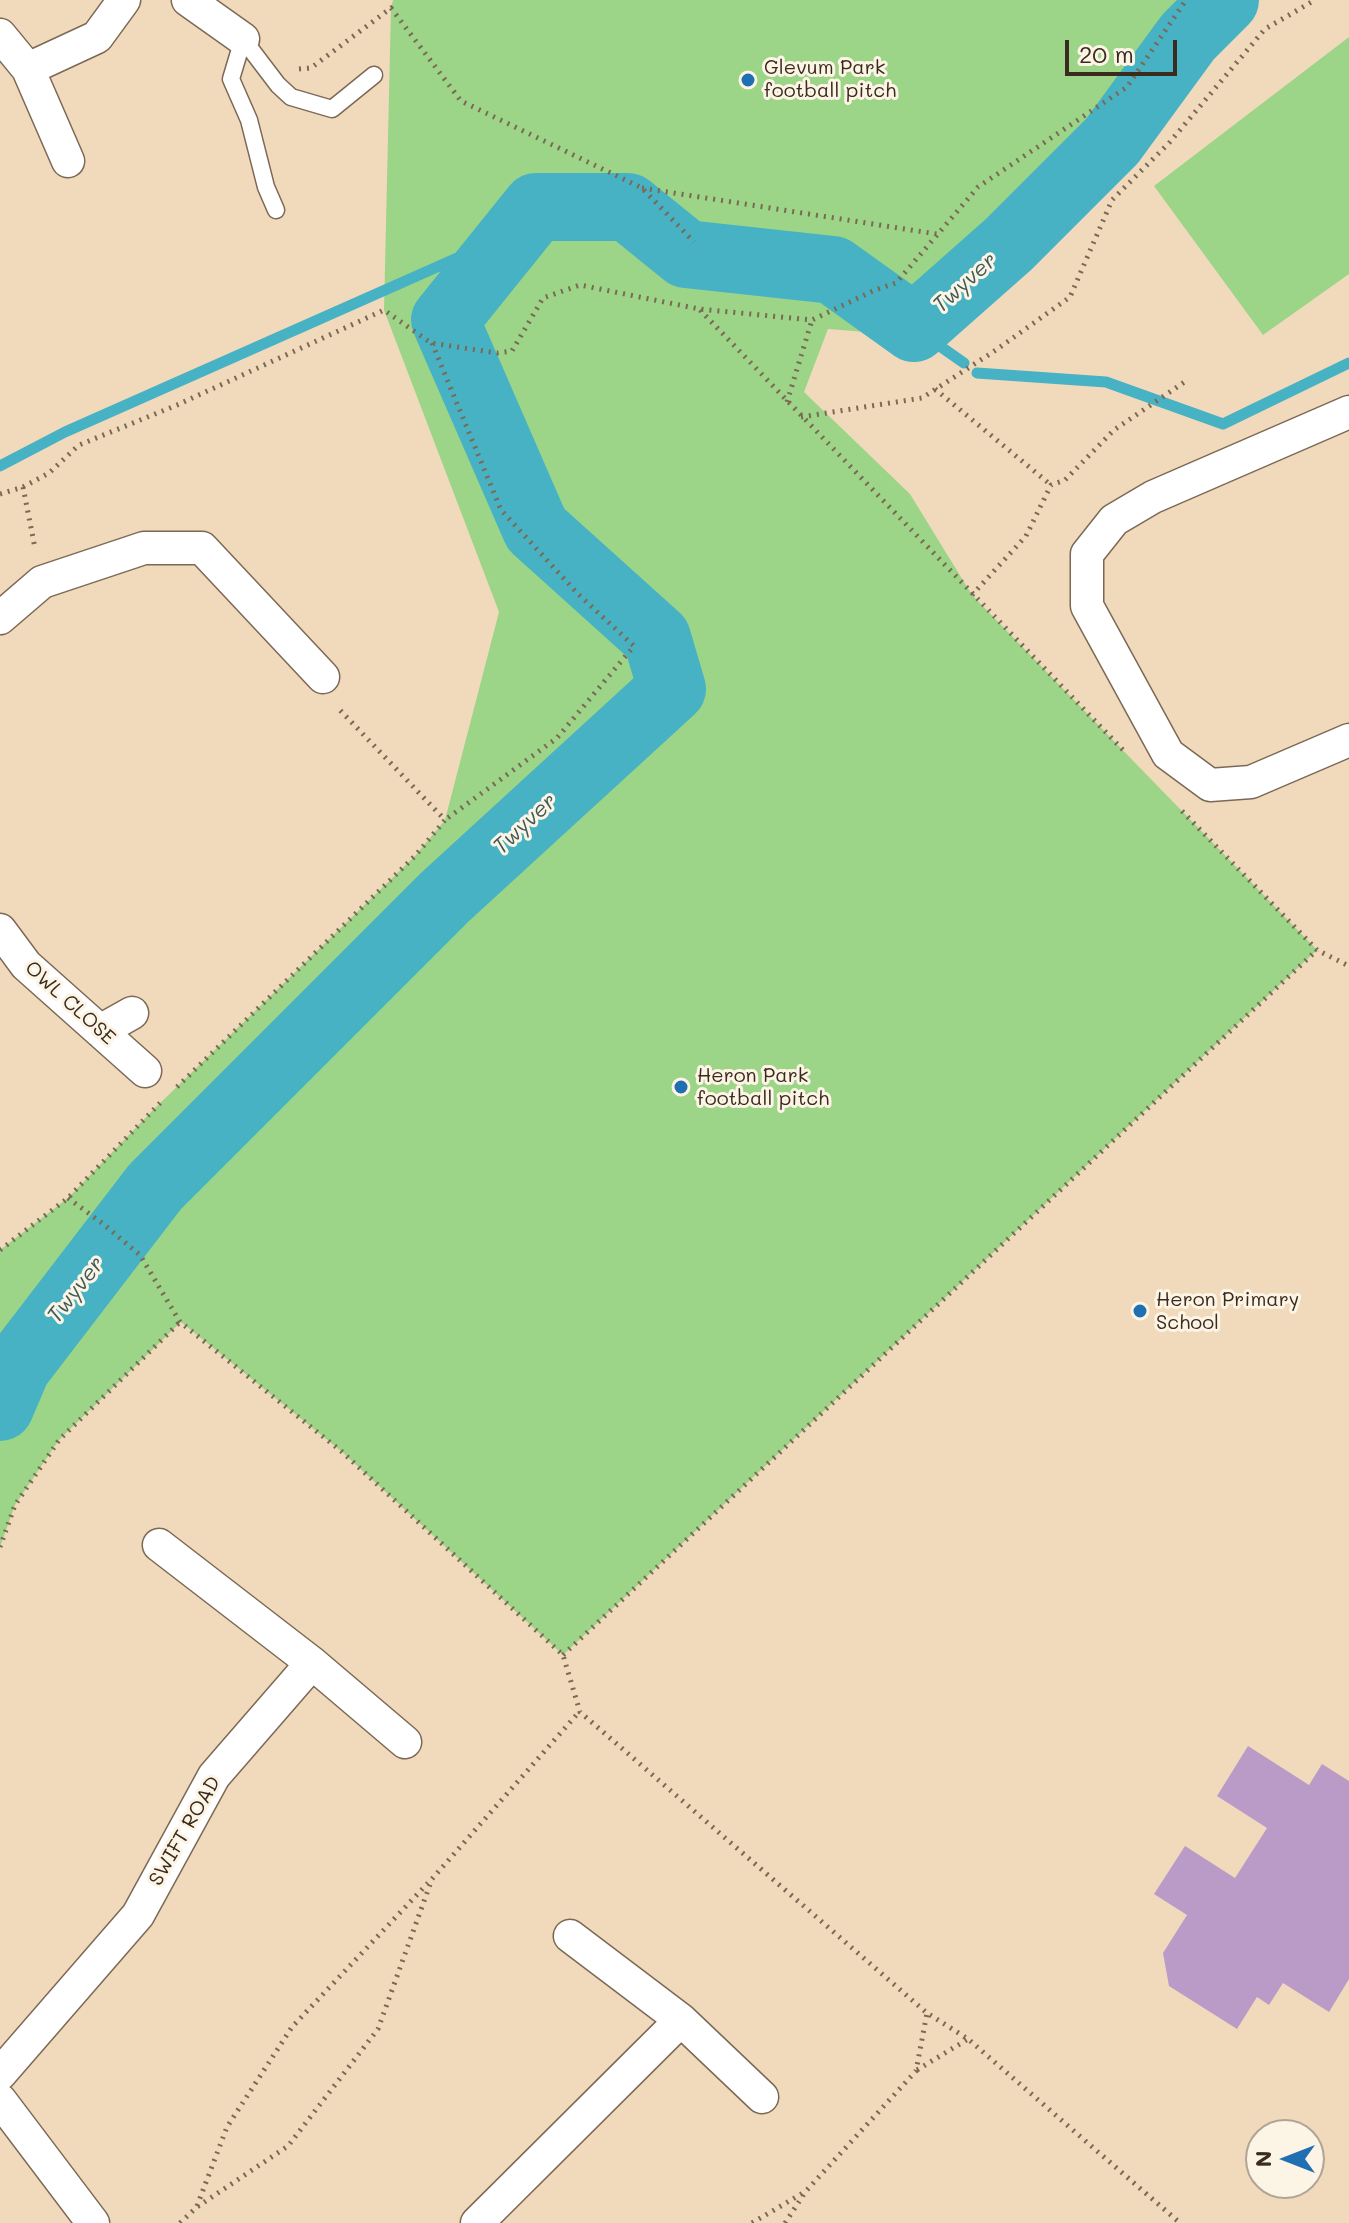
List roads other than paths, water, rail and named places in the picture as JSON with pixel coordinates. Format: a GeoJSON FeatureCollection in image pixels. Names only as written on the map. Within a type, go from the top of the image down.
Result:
{"type":"FeatureCollection","features":[{"type":"Feature","properties":{"kind":"street"},"geometry":{"type":"LineString","coordinates":[[28,69],[97,37],[124,0]]}},
{"type":"Feature","properties":{"kind":"street"},"geometry":{"type":"LineString","coordinates":[[188,0],[243,39]]}},
{"type":"Feature","properties":{"kind":"street"},"geometry":{"type":"LineString","coordinates":[[0,35],[28,69],[68,161]]}},
{"type":"Feature","properties":{"kind":"street"},"geometry":{"type":"LineString","coordinates":[[1349,412],[1153,497],[1114,520],[1087,554],[1087,606],[1168,754],[1210,785],[1251,782],[1349,740]]}},
{"type":"Feature","properties":{"kind":"street"},"geometry":{"type":"LineString","coordinates":[[0,618],[42,582],[144,548],[202,548],[323,677]]}},
{"type":"Feature","properties":{"kind":"street","name":"OWL CLOSE"},"geometry":{"type":"LineString","coordinates":[[0,930],[26,965],[145,1071]]}},
{"type":"Feature","properties":{"kind":"street"},"geometry":{"type":"LineString","coordinates":[[100,1031],[132,1013]]}},
{"type":"Feature","properties":{"kind":"street"},"geometry":{"type":"LineString","coordinates":[[159,1545],[312,1663],[405,1742]]}},
{"type":"Feature","properties":{"kind":"street","name":"SWIFT ROAD"},"geometry":{"type":"LineString","coordinates":[[0,2074],[138,1915],[214,1776],[312,1663]]}},
{"type":"Feature","properties":{"kind":"street"},"geometry":{"type":"LineString","coordinates":[[570,1936],[681,2020],[762,2097]]}},
{"type":"Feature","properties":{"kind":"street"},"geometry":{"type":"LineString","coordinates":[[477,2223],[681,2020]]}},
{"type":"Feature","properties":{"kind":"street"},"geometry":{"type":"LineString","coordinates":[[0,2100],[93,2223]]}},
{"type":"Feature","properties":{"kind":"lane"},"geometry":{"type":"LineString","coordinates":[[243,39],[266,71],[291,97],[332,109],[374,75]]}},
{"type":"Feature","properties":{"kind":"lane"},"geometry":{"type":"LineString","coordinates":[[243,39],[231,79],[249,120],[266,187],[276,210]]}},
{"type":"Feature","properties":{"kind":"waterway","name":"Twyver"},"geometry":{"type":"LineString","coordinates":[[0,1407],[17,1367],[155,1187],[445,897],[672,689],[657,638],[536,529],[445,320],[536,207],[628,207],[686,254],[833,270],[914,328],[1009,244],[1112,141],[1188,37],[1225,0]]}},
{"type":"Feature","properties":{"kind":"waterway","name":"Twyver"},"geometry":{"type":"LineString","coordinates":[[0,466],[65,432],[464,255],[536,207]]}},
{"type":"Feature","properties":{"kind":"waterway"},"geometry":{"type":"LineString","coordinates":[[914,328],[964,363]]}},
{"type":"Feature","properties":{"kind":"waterway"},"geometry":{"type":"LineString","coordinates":[[977,373],[1106,382],[1223,424],[1349,363]]}},
{"type":"Feature","properties":{"kind":"place","name":"Glevum Park football pitch"},"geometry":{"type":"Point","coordinates":[748,80]}},
{"type":"Feature","properties":{"kind":"place","name":"Heron Park football pitch"},"geometry":{"type":"Point","coordinates":[681,1087]}},
{"type":"Feature","properties":{"kind":"place","name":"Heron Primary School"},"geometry":{"type":"Point","coordinates":[1140,1311]}}]}
